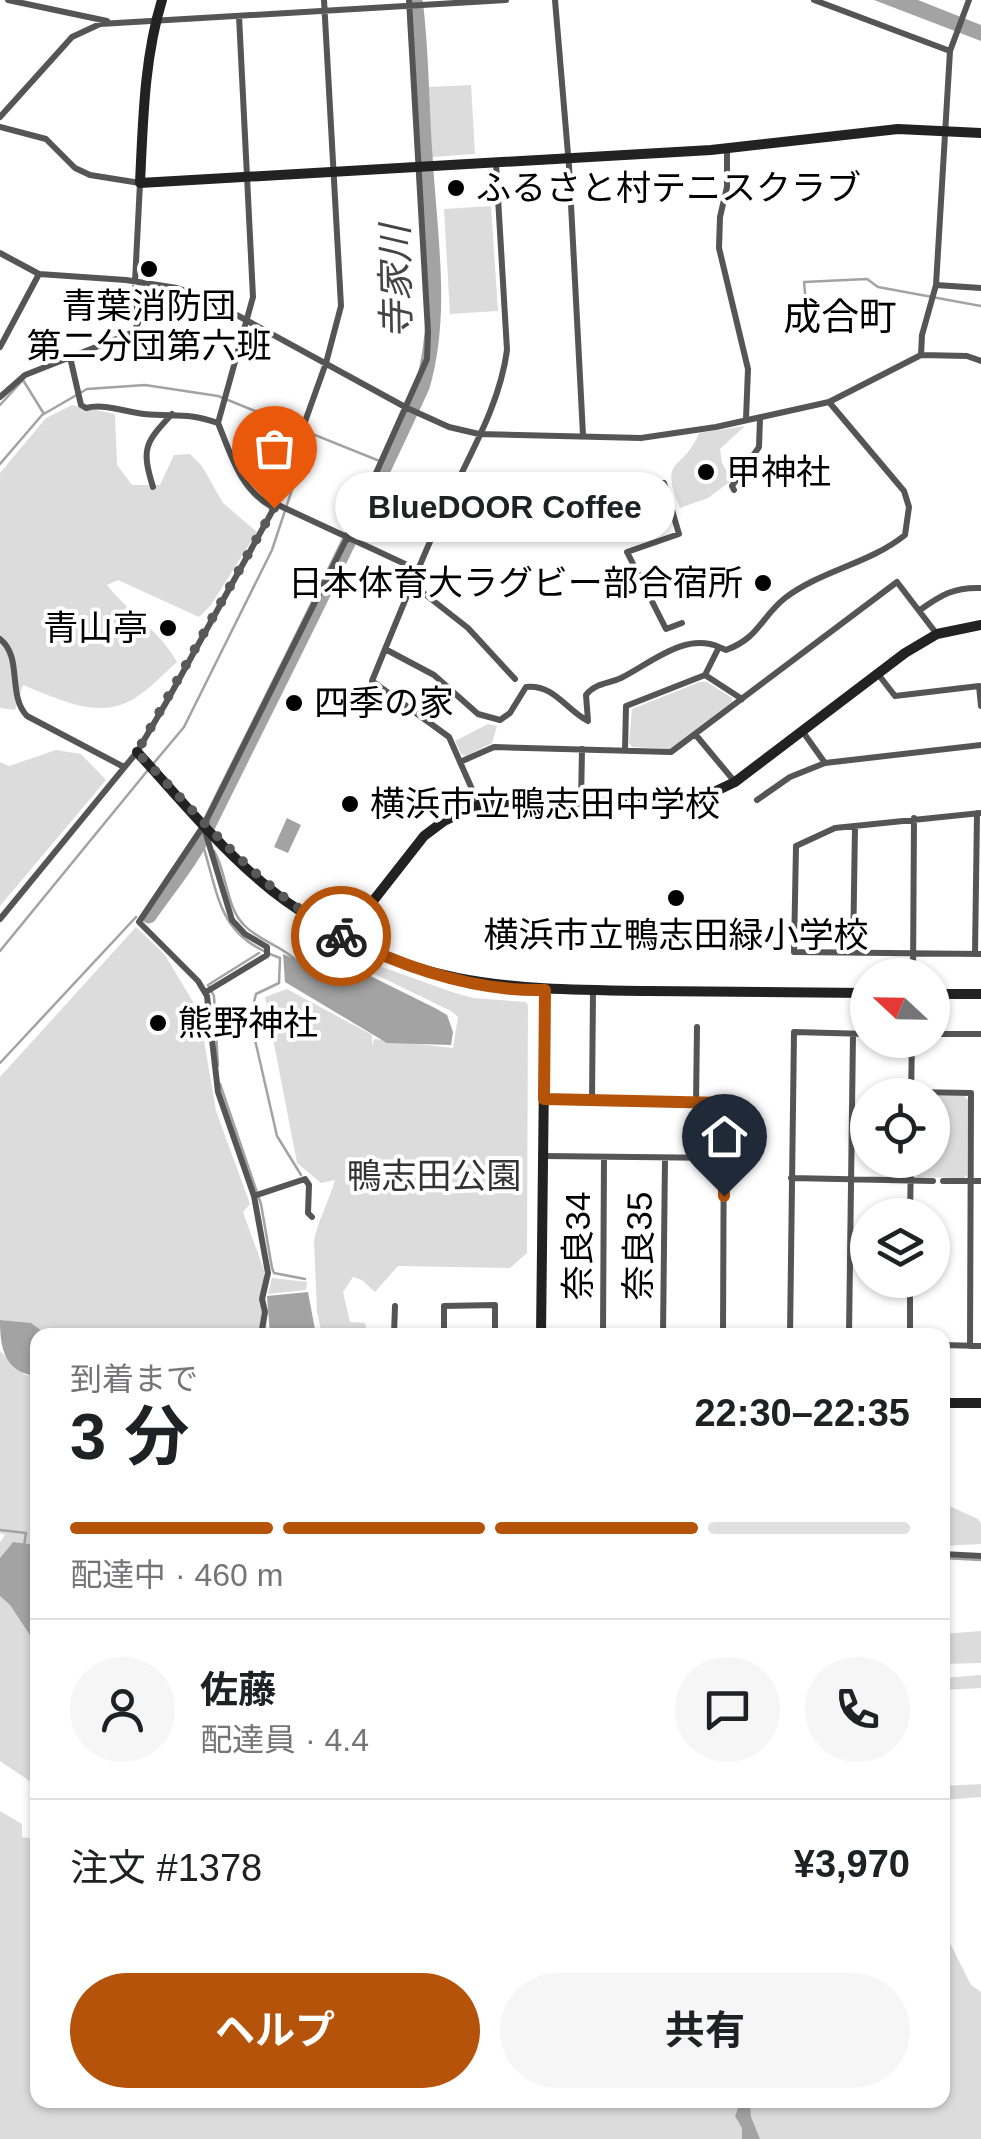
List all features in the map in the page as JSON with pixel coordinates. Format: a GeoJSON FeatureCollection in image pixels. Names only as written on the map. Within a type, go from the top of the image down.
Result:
{"type":"FeatureCollection","features":[{"type":"Feature","properties":{"kind":"street"},"geometry":{"type":"LineString","coordinates":[[8,0],[50,4],[113,22]]}},
{"type":"Feature","properties":{"kind":"street"},"geometry":{"type":"LineString","coordinates":[[0,397],[25,374],[134,332],[138,323],[135,282],[146,90],[162,0]]}},
{"type":"Feature","properties":{"kind":"street"},"geometry":{"type":"LineString","coordinates":[[0,919],[137,752],[275,506],[326,363],[341,306],[324,0]]}},
{"type":"Feature","properties":{"kind":"street"},"geometry":{"type":"LineString","coordinates":[[0,118],[72,37],[93,26],[506,0]]}},
{"type":"Feature","properties":{"kind":"street"},"geometry":{"type":"LineString","coordinates":[[555,0],[583,435]]}},
{"type":"Feature","properties":{"kind":"street"},"geometry":{"type":"LineString","coordinates":[[814,0],[951,48]]}},
{"type":"Feature","properties":{"kind":"street"},"geometry":{"type":"LineString","coordinates":[[921,355],[922,336],[936,286],[951,48],[968,3]]}},
{"type":"Feature","properties":{"kind":"street"},"geometry":{"type":"LineString","coordinates":[[262,1328],[262,1299],[268,1273],[254,1196],[218,1092],[205,992],[139,922],[204,825],[347,538],[427,360],[422,167],[412,4]]}},
{"type":"Feature","properties":{"kind":"street"},"geometry":{"type":"LineString","coordinates":[[239,16],[253,267],[248,321],[218,423],[245,484],[257,499],[418,570]]}},
{"type":"Feature","properties":{"kind":"street"},"geometry":{"type":"LineString","coordinates":[[0,127],[46,140],[75,168],[90,175],[140,183],[727,148],[884,130],[981,133]]}},
{"type":"Feature","properties":{"kind":"street"},"geometry":{"type":"LineString","coordinates":[[727,148],[727,187],[720,217],[719,248],[748,369],[746,419]]}},
{"type":"Feature","properties":{"kind":"street"},"geometry":{"type":"LineString","coordinates":[[479,805],[442,731],[372,680],[499,388],[507,350],[496,164]]}},
{"type":"Feature","properties":{"kind":"street"},"geometry":{"type":"LineString","coordinates":[[0,253],[39,274],[135,282],[190,292],[407,408],[449,427],[479,434],[642,438],[716,427],[829,402],[921,355],[967,356],[981,361]]}},
{"type":"Feature","properties":{"kind":"street"},"geometry":{"type":"LineString","coordinates":[[0,348],[39,274]]}},
{"type":"Feature","properties":{"kind":"street"},"geometry":{"type":"LineString","coordinates":[[936,286],[981,288]]}},
{"type":"Feature","properties":{"kind":"street"},"geometry":{"type":"LineString","coordinates":[[70,357],[81,405],[86,408],[173,413],[218,423]]}},
{"type":"Feature","properties":{"kind":"street"},"geometry":{"type":"LineString","coordinates":[[385,649],[426,670],[485,717],[500,720],[526,687],[531,686],[550,691],[588,720],[586,696],[596,686],[618,680],[672,650],[702,642],[726,650],[742,644],[757,632],[780,601],[829,572],[878,554],[905,535],[909,507],[904,491],[829,402]]}},
{"type":"Feature","properties":{"kind":"street"},"geometry":{"type":"LineString","coordinates":[[154,487],[145,451],[149,439],[173,413]]}},
{"type":"Feature","properties":{"kind":"street"},"geometry":{"type":"LineString","coordinates":[[734,490],[732,486],[759,447],[760,418]]}},
{"type":"Feature","properties":{"kind":"street"},"geometry":{"type":"LineString","coordinates":[[583,516],[598,500],[664,483],[679,534],[627,552],[666,629],[682,624]]}},
{"type":"Feature","properties":{"kind":"street"},"geometry":{"type":"LineString","coordinates":[[460,762],[494,746],[671,752],[897,582],[937,634]]}},
{"type":"Feature","properties":{"kind":"street"},"geometry":{"type":"LineString","coordinates":[[412,584],[468,628],[515,679]]}},
{"type":"Feature","properties":{"kind":"street"},"geometry":{"type":"LineString","coordinates":[[920,610],[948,591],[981,588]]}},
{"type":"Feature","properties":{"kind":"street"},"geometry":{"type":"LineString","coordinates":[[344,938],[424,836],[444,821],[479,805],[517,800],[688,802],[735,782],[937,634],[981,625]]}},
{"type":"Feature","properties":{"kind":"street"},"geometry":{"type":"LineString","coordinates":[[0,639],[7,644],[11,656],[18,707],[124,767]]}},
{"type":"Feature","properties":{"kind":"street"},"geometry":{"type":"LineString","coordinates":[[624,750],[626,706],[705,675],[719,647]]}},
{"type":"Feature","properties":{"kind":"street"},"geometry":{"type":"LineString","coordinates":[[878,674],[895,696],[978,686],[981,706]]}},
{"type":"Feature","properties":{"kind":"street"},"geometry":{"type":"LineString","coordinates":[[705,675],[742,699]]}},
{"type":"Feature","properties":{"kind":"street"},"geometry":{"type":"LineString","coordinates":[[802,732],[825,763]]}},
{"type":"Feature","properties":{"kind":"street"},"geometry":{"type":"LineString","coordinates":[[696,734],[735,782]]}},
{"type":"Feature","properties":{"kind":"street"},"geometry":{"type":"LineString","coordinates":[[757,800],[790,777],[825,763],[981,745]]}},
{"type":"Feature","properties":{"kind":"street"},"geometry":{"type":"LineString","coordinates":[[581,802],[582,749]]}},
{"type":"Feature","properties":{"kind":"street"},"geometry":{"type":"LineString","coordinates":[[137,752],[204,825],[285,900],[372,951],[455,979],[545,990],[850,993]]}},
{"type":"Feature","properties":{"kind":"street"},"geometry":{"type":"LineString","coordinates":[[979,813],[978,954],[794,952],[796,846],[835,828],[979,813]]}},
{"type":"Feature","properties":{"kind":"street"},"geometry":{"type":"LineString","coordinates":[[913,958],[914,818]]}},
{"type":"Feature","properties":{"kind":"street"},"geometry":{"type":"LineString","coordinates":[[204,825],[232,920],[245,934],[267,946],[267,955],[205,992]]}},
{"type":"Feature","properties":{"kind":"street"},"geometry":{"type":"LineString","coordinates":[[853,952],[855,827]]}},
{"type":"Feature","properties":{"kind":"street"},"geometry":{"type":"LineString","coordinates":[[541,1328],[545,990]]}},
{"type":"Feature","properties":{"kind":"street"},"geometry":{"type":"LineString","coordinates":[[592,1101],[593,990]]}},
{"type":"Feature","properties":{"kind":"street"},"geometry":{"type":"LineString","coordinates":[[950,994],[981,994]]}},
{"type":"Feature","properties":{"kind":"street"},"geometry":{"type":"LineString","coordinates":[[696,1104],[697,1028]]}},
{"type":"Feature","properties":{"kind":"street"},"geometry":{"type":"LineString","coordinates":[[790,1328],[794,1032],[850,1034]]}},
{"type":"Feature","properties":{"kind":"street"},"geometry":{"type":"LineString","coordinates":[[950,1034],[981,1034]]}},
{"type":"Feature","properties":{"kind":"street"},"geometry":{"type":"LineString","coordinates":[[849,1328],[853,1058]]}},
{"type":"Feature","properties":{"kind":"street"},"geometry":{"type":"LineString","coordinates":[[950,1093],[971,1093],[970,1346]]}},
{"type":"Feature","properties":{"kind":"street"},"geometry":{"type":"LineString","coordinates":[[544,1099],[724,1103],[722,1328]]}},
{"type":"Feature","properties":{"kind":"street"},"geometry":{"type":"LineString","coordinates":[[543,1156],[724,1158]]}},
{"type":"Feature","properties":{"kind":"street","name":"奈良34"},"geometry":{"type":"LineString","coordinates":[[603,1328],[604,1158]]}},
{"type":"Feature","properties":{"kind":"street","name":"奈良35"},"geometry":{"type":"LineString","coordinates":[[662,1328],[664,1158]]}},
{"type":"Feature","properties":{"kind":"street"},"geometry":{"type":"LineString","coordinates":[[254,1196],[304,1178],[309,1185],[308,1213],[312,1217]]}},
{"type":"Feature","properties":{"kind":"street"},"geometry":{"type":"LineString","coordinates":[[791,1178],[933,1181]]}},
{"type":"Feature","properties":{"kind":"street"},"geometry":{"type":"LineString","coordinates":[[910,1180],[910,1198]]}},
{"type":"Feature","properties":{"kind":"street"},"geometry":{"type":"LineString","coordinates":[[943,1181],[981,1181]]}},
{"type":"Feature","properties":{"kind":"street"},"geometry":{"type":"LineString","coordinates":[[910,1298],[910,1328]]}},
{"type":"Feature","properties":{"kind":"street"},"geometry":{"type":"LineString","coordinates":[[394,1328],[395,1306]]}},
{"type":"Feature","properties":{"kind":"street"},"geometry":{"type":"LineString","coordinates":[[444,1328],[444,1306],[495,1306],[495,1328]]}},
{"type":"Feature","properties":{"kind":"street"},"geometry":{"type":"LineString","coordinates":[[950,1345],[981,1346]]}},
{"type":"Feature","properties":{"kind":"street"},"geometry":{"type":"LineString","coordinates":[[950,1403],[981,1403]]}},
{"type":"Feature","properties":{"kind":"street"},"geometry":{"type":"LineString","coordinates":[[950,1554],[981,1556]]}},
{"type":"Feature","properties":{"kind":"green space"},"geometry":{"type":"Polygon","coordinates":[[[471,85],[475,154],[432,157],[428,87],[471,85]]]}},
{"type":"Feature","properties":{"kind":"green space"},"geometry":{"type":"Polygon","coordinates":[[[491,206],[498,311],[450,314],[444,209],[491,206]]]}},
{"type":"Feature","properties":{"kind":"green space"},"geometry":{"type":"Polygon","coordinates":[[[72,405],[115,414],[117,465],[132,485],[160,485],[174,455],[190,454],[202,466],[223,503],[257,532],[211,605],[199,617],[118,580],[107,585],[162,641],[177,662],[141,694],[121,705],[93,708],[23,685],[15,710],[0,708],[0,473],[46,418],[72,405]]]}},
{"type":"Feature","properties":{"kind":"green space"},"geometry":{"type":"Polygon","coordinates":[[[745,426],[720,449],[722,463],[732,480],[708,498],[680,508],[672,472],[699,433],[745,426]]]}},
{"type":"Feature","properties":{"kind":"green space"},"geometry":{"type":"Polygon","coordinates":[[[707,682],[732,698],[732,702],[670,749],[632,747],[632,709],[707,682]]]}},
{"type":"Feature","properties":{"kind":"green space"},"geometry":{"type":"Polygon","coordinates":[[[488,724],[497,726],[492,743],[466,756],[461,754],[455,741],[488,724]]]}},
{"type":"Feature","properties":{"kind":"green space"},"geometry":{"type":"Polygon","coordinates":[[[56,750],[81,754],[106,780],[0,906],[0,762],[9,766],[56,750]]]}},
{"type":"Feature","properties":{"kind":"green space"},"geometry":{"type":"Polygon","coordinates":[[[136,927],[165,955],[199,1012],[216,1111],[250,1204],[243,1212],[264,1270],[267,1328],[37,1328],[0,1320],[0,1077],[136,927]]]}},
{"type":"Feature","properties":{"kind":"green space","name":"鴨志田公園"},"geometry":{"type":"Polygon","coordinates":[[[312,935],[368,962],[452,992],[528,1005],[527,1253],[510,1268],[398,1266],[375,1292],[353,1277],[343,1292],[350,1322],[365,1323],[366,1328],[320,1328],[314,1241],[335,1180],[321,1183],[297,1163],[265,997],[287,989],[372,1035],[372,1046],[374,1039],[453,1048],[458,1017],[329,952],[320,964],[302,955],[312,935]]]}},
{"type":"Feature","properties":{"kind":"green space"},"geometry":{"type":"Polygon","coordinates":[[[950,1096],[964,1096],[968,1100],[964,1178],[950,1178],[950,1096]]]}},
{"type":"Feature","properties":{"kind":"green space"},"geometry":{"type":"Polygon","coordinates":[[[272,1278],[307,1282],[306,1290],[268,1294],[272,1278]]]}},
{"type":"Feature","properties":{"kind":"green space"},"geometry":{"type":"Polygon","coordinates":[[[0,1351],[30,1375],[30,1544],[13,1542],[0,1558],[0,1542],[5,1535],[0,1533],[0,1351]]]}},
{"type":"Feature","properties":{"kind":"green space"},"geometry":{"type":"Polygon","coordinates":[[[950,1506],[978,1519],[981,1544],[950,1546],[950,1506]]]}},
{"type":"Feature","properties":{"kind":"green space"},"geometry":{"type":"Polygon","coordinates":[[[0,1596],[30,1635],[30,1781],[0,1761],[0,1596]]]}},
{"type":"Feature","properties":{"kind":"green space"},"geometry":{"type":"Polygon","coordinates":[[[981,1631],[981,1663],[950,1664],[950,1633],[981,1631]]]}},
{"type":"Feature","properties":{"kind":"green space"},"geometry":{"type":"Polygon","coordinates":[[[981,1675],[981,1688],[950,1690],[950,1677],[981,1675]]]}},
{"type":"Feature","properties":{"kind":"green space"},"geometry":{"type":"Polygon","coordinates":[[[981,1784],[981,1797],[950,1799],[950,1786],[981,1784]]]}},
{"type":"Feature","properties":{"kind":"green space"},"geometry":{"type":"Polygon","coordinates":[[[0,1811],[22,1824],[22,1837],[30,1838],[30,2108],[950,2108],[950,1943],[971,1985],[981,1992],[981,2139],[0,2139],[0,1811]]]}},
{"type":"Feature","properties":{"kind":"shaded area"},"geometry":{"type":"Polygon","coordinates":[[[874,0],[918,0],[981,25],[981,41],[874,0]]]}},
{"type":"Feature","properties":{"kind":"shaded area"},"geometry":{"type":"Polygon","coordinates":[[[287,818],[301,825],[288,853],[274,847],[287,818]]]}},
{"type":"Feature","properties":{"kind":"shaded area"},"geometry":{"type":"Polygon","coordinates":[[[283,954],[320,970],[329,958],[340,961],[435,1008],[447,1015],[453,1032],[451,1045],[387,1043],[285,982],[283,954]]]}},
{"type":"Feature","properties":{"kind":"shaded area"},"geometry":{"type":"Polygon","coordinates":[[[308,1292],[315,1328],[269,1328],[267,1296],[308,1292]]]}},
{"type":"Feature","properties":{"kind":"shaded area"},"geometry":{"type":"Polygon","coordinates":[[[0,1320],[31,1323],[38,1328],[30,1328],[30,1375],[11,1364],[1,1340],[0,1320]]]}},
{"type":"Feature","properties":{"kind":"shaded area"},"geometry":{"type":"Polygon","coordinates":[[[13,1542],[30,1544],[30,1635],[0,1596],[0,1558],[13,1542]]]}},
{"type":"Feature","properties":{"kind":"shaded area"},"geometry":{"type":"Polygon","coordinates":[[[738,2108],[750,2108],[760,2139],[742,2139],[742,2128],[735,2116],[738,2108]]]}},
{"type":"Feature","properties":{"kind":"waterway","name":"寺家川"},"geometry":{"type":"LineString","coordinates":[[149,916],[201,840],[422,387],[429,359],[434,301],[415,0]]}},
{"type":"Feature","properties":{"kind":"waterway"},"geometry":{"type":"LineString","coordinates":[[807,315],[804,282],[867,279],[878,287],[981,306]]}},
{"type":"Feature","properties":{"kind":"waterway"},"geometry":{"type":"LineString","coordinates":[[0,405],[23,380],[44,414]]}},
{"type":"Feature","properties":{"kind":"waterway"},"geometry":{"type":"LineString","coordinates":[[0,464],[42,415],[87,389],[145,385],[218,396],[387,464]]}},
{"type":"Feature","properties":{"kind":"waterway"},"geometry":{"type":"LineString","coordinates":[[153,764],[184,727],[272,550],[311,432]]}},
{"type":"Feature","properties":{"kind":"waterway"},"geometry":{"type":"LineString","coordinates":[[0,951],[148,770]]}},
{"type":"Feature","properties":{"kind":"waterway"},"geometry":{"type":"LineString","coordinates":[[201,839],[217,896],[232,926],[259,949],[280,958],[279,983],[256,994],[250,1018],[277,1136],[301,1175]]}},
{"type":"Feature","properties":{"kind":"waterway"},"geometry":{"type":"LineString","coordinates":[[214,851],[238,918],[250,931],[297,961]]}},
{"type":"Feature","properties":{"kind":"waterway","name":"寺家川"},"geometry":{"type":"LineString","coordinates":[[0,1063],[136,917]]}},
{"type":"Feature","properties":{"kind":"waterway"},"geometry":{"type":"LineString","coordinates":[[218,1066],[214,996],[208,985],[259,953]]}},
{"type":"Feature","properties":{"kind":"waterway"},"geometry":{"type":"LineString","coordinates":[[220,1084],[261,1204],[274,1273],[305,1279]]}},
{"type":"Feature","properties":{"kind":"waterway","name":"寺家川"},"geometry":{"type":"LineString","coordinates":[[0,1530],[26,1533],[24,1546]]}},
{"type":"Feature","properties":{"kind":"waterway"},"geometry":{"type":"LineString","coordinates":[[950,1558],[981,1560]]}},
{"type":"Feature","properties":{"kind":"way so far"},"geometry":{"type":"LineString","coordinates":[[274,508],[137,752],[252,872],[285,900],[341,936]]}},
{"type":"Feature","properties":{"kind":"place","name":"ふるさと村テニスクラブ"},"geometry":{"type":"Point","coordinates":[456,188]}},
{"type":"Feature","properties":{"kind":"place","name":"青葉消防団 第二分団第六班"},"geometry":{"type":"Point","coordinates":[149,269]}},
{"type":"Feature","properties":{"kind":"place","name":"甲神社"},"geometry":{"type":"Point","coordinates":[706,472]}},
{"type":"Feature","properties":{"kind":"place","name":"BlueDOOR Coffee"},"geometry":{"type":"Point","coordinates":[274,508]}},
{"type":"Feature","properties":{"kind":"place","name":"日本体育大ラグビー部合宿所"},"geometry":{"type":"Point","coordinates":[763,583]}},
{"type":"Feature","properties":{"kind":"place","name":"青山亭"},"geometry":{"type":"Point","coordinates":[168,628]}},
{"type":"Feature","properties":{"kind":"place","name":"四季の家"},"geometry":{"type":"Point","coordinates":[294,703]}},
{"type":"Feature","properties":{"kind":"place","name":"横浜市立鴨志田中学校"},"geometry":{"type":"Point","coordinates":[350,804]}},
{"type":"Feature","properties":{"kind":"place","name":"横浜市立鴨志田緑小学校"},"geometry":{"type":"Point","coordinates":[676,898]}},
{"type":"Feature","properties":{"kind":"place","name":"熊野神社"},"geometry":{"type":"Point","coordinates":[158,1023]}},
{"type":"Feature","properties":{"kind":"district","name":"成合町"},"geometry":{"type":"Point","coordinates":[840,317]}},
{"type":"Feature","properties":{"kind":"route"},"geometry":{"type":"LineString","coordinates":[[341,936],[416,968],[455,979],[545,990],[544,1099],[724,1103],[724,1196]]}}]}
